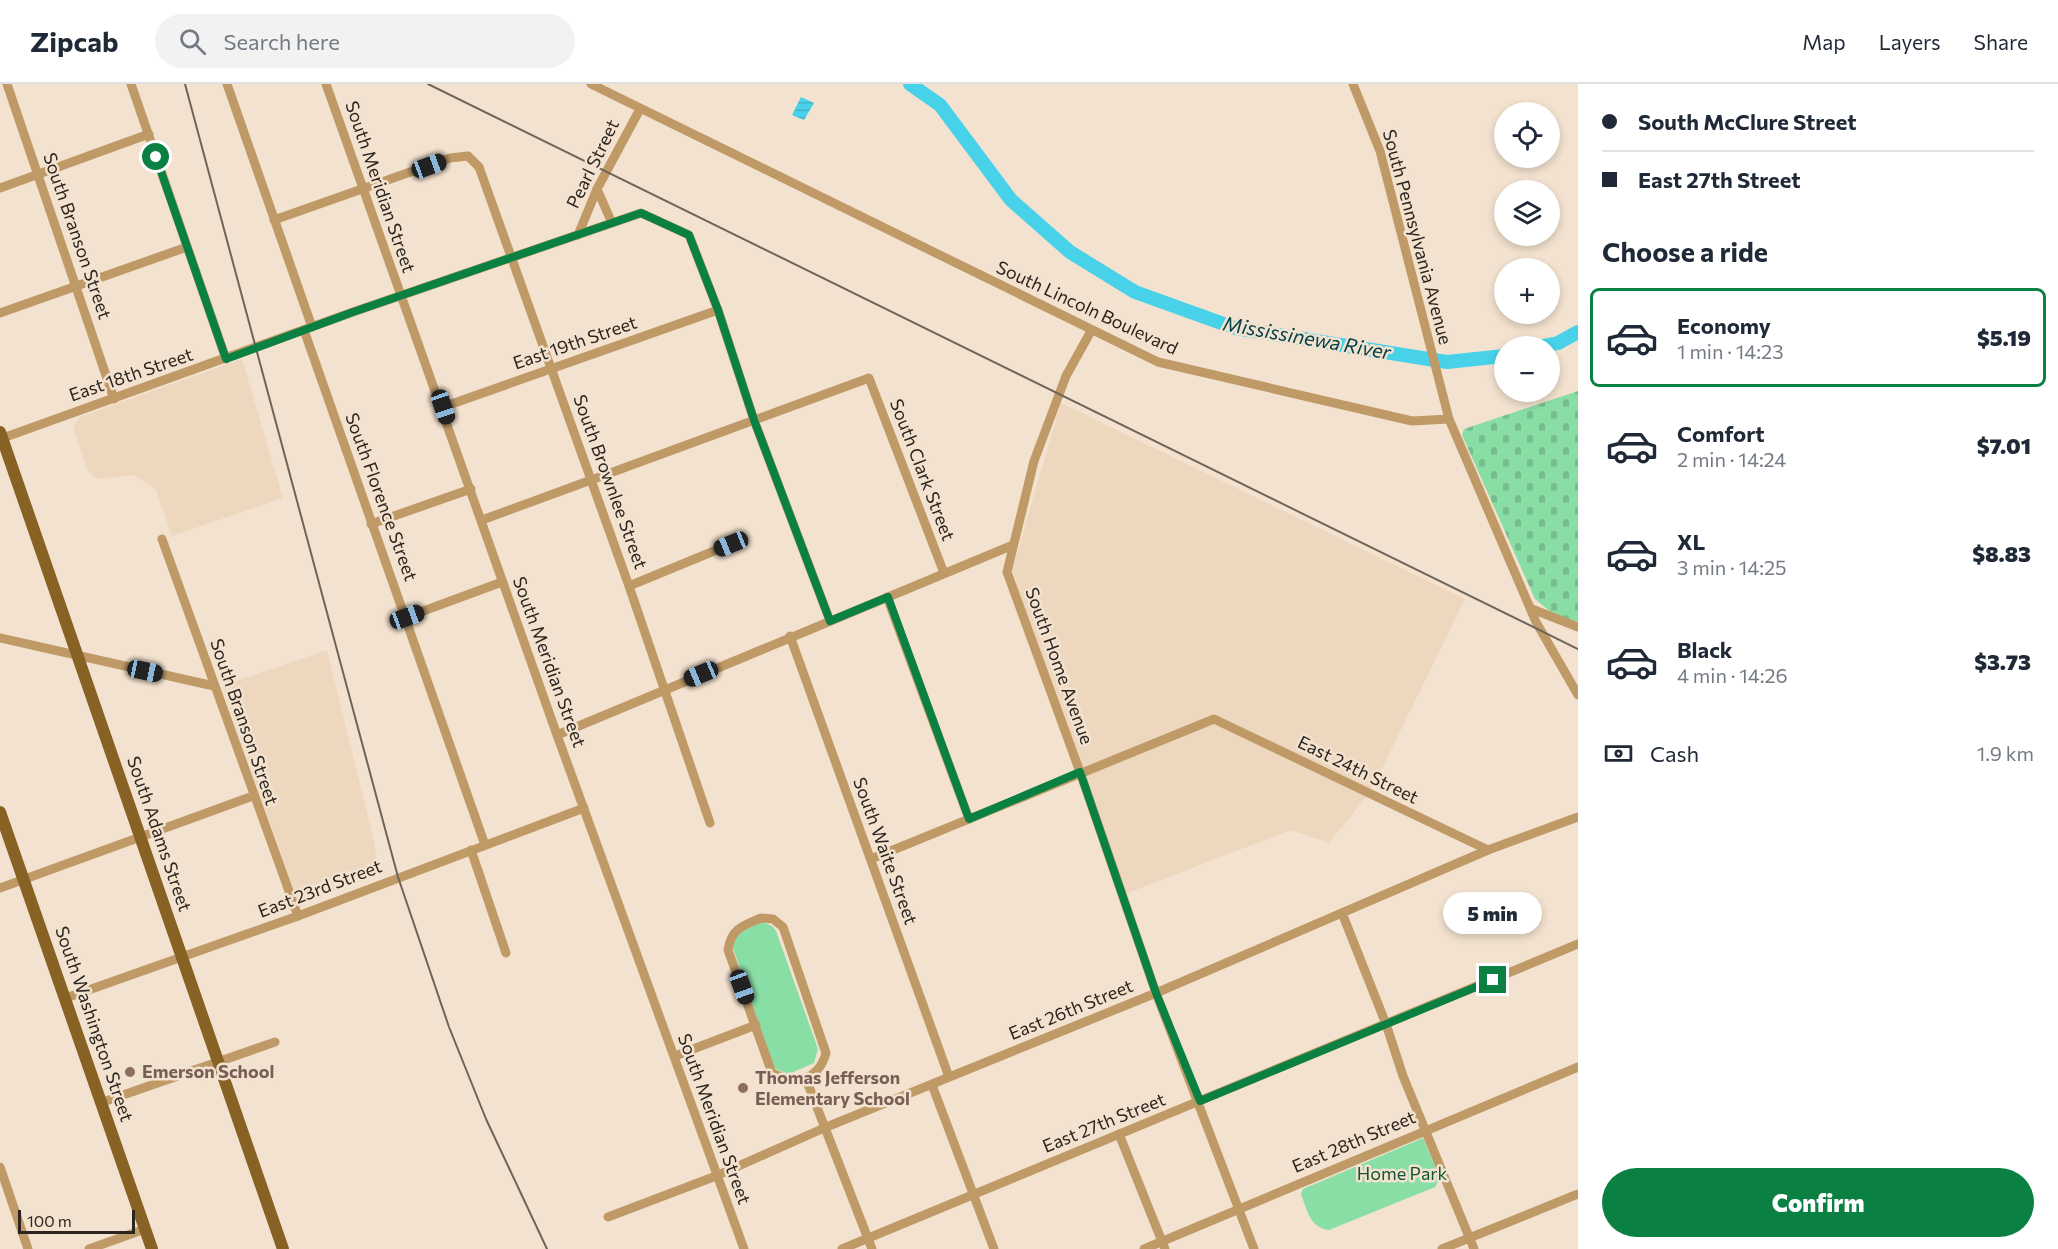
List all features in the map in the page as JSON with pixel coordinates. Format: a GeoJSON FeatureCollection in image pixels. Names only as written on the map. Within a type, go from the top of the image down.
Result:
{"type":"FeatureCollection","features":[{"type":"Feature","properties":{"kind":"main road","name":"South Adams Street"},"geometry":{"type":"LineString","coordinates":[[1,436],[283,1249]]}},
{"type":"Feature","properties":{"kind":"main road","name":"South Washington Street"},"geometry":{"type":"LineString","coordinates":[[0,812],[103,1102],[152,1249]]}},
{"type":"Feature","properties":{"kind":"street","name":"South Branson Street"},"geometry":{"type":"LineString","coordinates":[[7,84],[114,399]]}},
{"type":"Feature","properties":{"kind":"street"},"geometry":{"type":"LineString","coordinates":[[130,84],[226,359]]}},
{"type":"Feature","properties":{"kind":"street","name":"South Florence Street"},"geometry":{"type":"LineString","coordinates":[[227,84],[274,220],[371,524],[407,617],[485,845]]}},
{"type":"Feature","properties":{"kind":"street","name":"South Meridian Street"},"geometry":{"type":"LineString","coordinates":[[326,84],[443,407],[502,582],[744,1249]]}},
{"type":"Feature","properties":{"kind":"street","name":"South Lincoln Boulevard"},"geometry":{"type":"LineString","coordinates":[[591,84],[1158,363],[1412,421],[1449,419]]}},
{"type":"Feature","properties":{"kind":"street","name":"South Pennsylvania Avenue"},"geometry":{"type":"LineString","coordinates":[[1353,84],[1380,151],[1449,419]]}},
{"type":"Feature","properties":{"kind":"street","name":"Pearl Street"},"geometry":{"type":"LineString","coordinates":[[578,235],[597,189],[640,109]]}},
{"type":"Feature","properties":{"kind":"street"},"geometry":{"type":"LineString","coordinates":[[0,188],[148,135]]}},
{"type":"Feature","properties":{"kind":"street","name":"South Brownlee Street"},"geometry":{"type":"LineString","coordinates":[[364,189],[450,158],[468,156],[478,167],[552,368],[710,823]]}},
{"type":"Feature","properties":{"kind":"street"},"geometry":{"type":"LineString","coordinates":[[274,220],[364,189]]}},
{"type":"Feature","properties":{"kind":"street"},"geometry":{"type":"LineString","coordinates":[[597,189],[612,223]]}},
{"type":"Feature","properties":{"kind":"street","name":"East 18th Street"},"geometry":{"type":"LineString","coordinates":[[1,436],[114,399],[308,328],[641,213],[689,235],[718,310],[754,420],[830,621]]}},
{"type":"Feature","properties":{"kind":"street"},"geometry":{"type":"LineString","coordinates":[[0,312],[187,247]]}},
{"type":"Feature","properties":{"kind":"street","name":"East 19th Street"},"geometry":{"type":"LineString","coordinates":[[443,407],[718,310]]}},
{"type":"Feature","properties":{"kind":"street","name":"South Home Avenue"},"geometry":{"type":"LineString","coordinates":[[1091,331],[1066,375],[1034,461],[1007,572],[1080,772],[1156,993],[1200,1101],[1254,1249]]}},
{"type":"Feature","properties":{"kind":"street","name":"South Clark Street"},"geometry":{"type":"LineString","coordinates":[[754,420],[869,378],[944,573]]}},
{"type":"Feature","properties":{"kind":"street"},"geometry":{"type":"LineString","coordinates":[[1449,419],[1541,631],[1578,695]]}},
{"type":"Feature","properties":{"kind":"street"},"geometry":{"type":"LineString","coordinates":[[482,520],[591,482],[754,420]]}},
{"type":"Feature","properties":{"kind":"street"},"geometry":{"type":"LineString","coordinates":[[371,524],[471,489]]}},
{"type":"Feature","properties":{"kind":"street","name":"South Branson Street"},"geometry":{"type":"LineString","coordinates":[[162,539],[252,796],[298,916]]}},
{"type":"Feature","properties":{"kind":"street"},"geometry":{"type":"LineString","coordinates":[[629,586],[731,544]]}},
{"type":"Feature","properties":{"kind":"street"},"geometry":{"type":"LineString","coordinates":[[557,735],[1013,545]]}},
{"type":"Feature","properties":{"kind":"street"},"geometry":{"type":"LineString","coordinates":[[407,617],[502,582]]}},
{"type":"Feature","properties":{"kind":"street"},"geometry":{"type":"LineString","coordinates":[[888,597],[969,819]]}},
{"type":"Feature","properties":{"kind":"street"},"geometry":{"type":"LineString","coordinates":[[1532,609],[1578,627]]}},
{"type":"Feature","properties":{"kind":"street","name":"South Waite Street"},"geometry":{"type":"LineString","coordinates":[[790,636],[949,1077]]}},
{"type":"Feature","properties":{"kind":"street"},"geometry":{"type":"LineString","coordinates":[[0,638],[214,686]]}},
{"type":"Feature","properties":{"kind":"street","name":"East 24th Street"},"geometry":{"type":"LineString","coordinates":[[1080,772],[1214,719],[1488,850]]}},
{"type":"Feature","properties":{"kind":"street"},"geometry":{"type":"LineString","coordinates":[[871,860],[1080,772]]}},
{"type":"Feature","properties":{"kind":"street"},"geometry":{"type":"LineString","coordinates":[[0,888],[252,796]]}},
{"type":"Feature","properties":{"kind":"street","name":"East 23rd Street"},"geometry":{"type":"LineString","coordinates":[[66,998],[298,916],[584,808]]}},
{"type":"Feature","properties":{"kind":"street","name":"East 26th Street"},"geometry":{"type":"LineString","coordinates":[[608,1217],[716,1176],[824,1128],[1156,993],[1488,850],[1578,817]]}},
{"type":"Feature","properties":{"kind":"street"},"geometry":{"type":"LineString","coordinates":[[471,850],[506,953]]}},
{"type":"Feature","properties":{"kind":"street"},"geometry":{"type":"LineString","coordinates":[[1342,913],[1386,1024],[1424,1131],[1474,1249]]}},
{"type":"Feature","properties":{"kind":"street"},"geometry":{"type":"LineString","coordinates":[[760,918],[773,919],[783,927],[826,1053],[822,1066],[806,1078],[788,1080],[772,1073],[728,950],[730,936],[738,927],[760,918]]}},
{"type":"Feature","properties":{"kind":"street","name":"East 27th Street"},"geometry":{"type":"LineString","coordinates":[[842,1249],[1578,944]]}},
{"type":"Feature","properties":{"kind":"street"},"geometry":{"type":"LineString","coordinates":[[675,1056],[756,1025]]}},
{"type":"Feature","properties":{"kind":"street"},"geometry":{"type":"LineString","coordinates":[[103,1102],[275,1042]]}},
{"type":"Feature","properties":{"kind":"street","name":"East 28th Street"},"geometry":{"type":"LineString","coordinates":[[1144,1249],[1164,1245],[1239,1209],[1578,1067]]}},
{"type":"Feature","properties":{"kind":"street"},"geometry":{"type":"LineString","coordinates":[[806,1078],[872,1249]]}},
{"type":"Feature","properties":{"kind":"street"},"geometry":{"type":"LineString","coordinates":[[932,1085],[972,1196],[994,1249]]}},
{"type":"Feature","properties":{"kind":"street"},"geometry":{"type":"LineString","coordinates":[[1119,1134],[1164,1245]]}},
{"type":"Feature","properties":{"kind":"street"},"geometry":{"type":"LineString","coordinates":[[0,1167],[28,1249]]}},
{"type":"Feature","properties":{"kind":"street"},"geometry":{"type":"LineString","coordinates":[[1442,1249],[1578,1194]]}},
{"type":"Feature","properties":{"kind":"street"},"geometry":{"type":"LineString","coordinates":[[88,1249],[145,1229]]}},
{"type":"Feature","properties":{"kind":"shaded area"},"geometry":{"type":"Polygon","coordinates":[[[242,359],[283,498],[172,536],[156,490],[135,475],[97,479],[88,472],[73,427],[80,417],[242,359]]]}},
{"type":"Feature","properties":{"kind":"shaded area"},"geometry":{"type":"Polygon","coordinates":[[[1061,403],[1465,599],[1371,791],[1329,843],[1291,830],[1125,894],[1012,570],[1061,403]]]}},
{"type":"Feature","properties":{"kind":"shaded area"},"geometry":{"type":"Polygon","coordinates":[[[327,650],[374,841],[379,875],[298,903],[222,686],[327,650]]]}},
{"type":"Feature","properties":{"kind":"green space"},"geometry":{"type":"Polygon","coordinates":[[[1578,391],[1578,622],[1552,613],[1535,599],[1462,435],[1464,429],[1545,402],[1560,402],[1560,397],[1578,391]]]}},
{"type":"Feature","properties":{"kind":"green space"},"geometry":{"type":"Polygon","coordinates":[[[761,921],[772,926],[776,931],[818,1049],[814,1063],[789,1074],[776,1069],[772,1062],[733,948],[733,937],[761,921]]]}},
{"type":"Feature","properties":{"kind":"green space","name":"Home Park"},"geometry":{"type":"Polygon","coordinates":[[[1423,1138],[1440,1178],[1435,1187],[1329,1230],[1313,1222],[1301,1194],[1303,1189],[1423,1138]]]}},
{"type":"Feature","properties":{"kind":"water"},"geometry":{"type":"Polygon","coordinates":[[[801,97],[814,103],[804,120],[792,115],[801,97]]]}},
{"type":"Feature","properties":{"kind":"waterway","name":"Mississinewa River"},"geometry":{"type":"LineString","coordinates":[[910,84],[940,105],[1011,200],[1070,252],[1135,292],[1235,328],[1447,362],[1494,357]]}},
{"type":"Feature","properties":{"kind":"waterway","name":"Mississinewa River"},"geometry":{"type":"LineString","coordinates":[[1560,342],[1578,332]]}},
{"type":"Feature","properties":{"kind":"railway"},"geometry":{"type":"LineString","coordinates":[[185,84],[398,877],[449,1027],[486,1119],[547,1249]]}},
{"type":"Feature","properties":{"kind":"railway"},"geometry":{"type":"LineString","coordinates":[[428,84],[1578,649]]}},
{"type":"Feature","properties":{"kind":"place","name":"Emerson School"},"geometry":{"type":"Point","coordinates":[130,1072]}},
{"type":"Feature","properties":{"kind":"place","name":"Thomas Jefferson Elementary School"},"geometry":{"type":"Point","coordinates":[743,1088]}},
{"type":"Feature","properties":{"kind":"route"},"geometry":{"type":"LineString","coordinates":[[156,157],[226,359],[353,312],[641,213],[689,235],[718,310],[754,420],[830,621],[888,597],[969,819],[1080,772],[1156,993],[1200,1101],[1493,980]]}}]}
